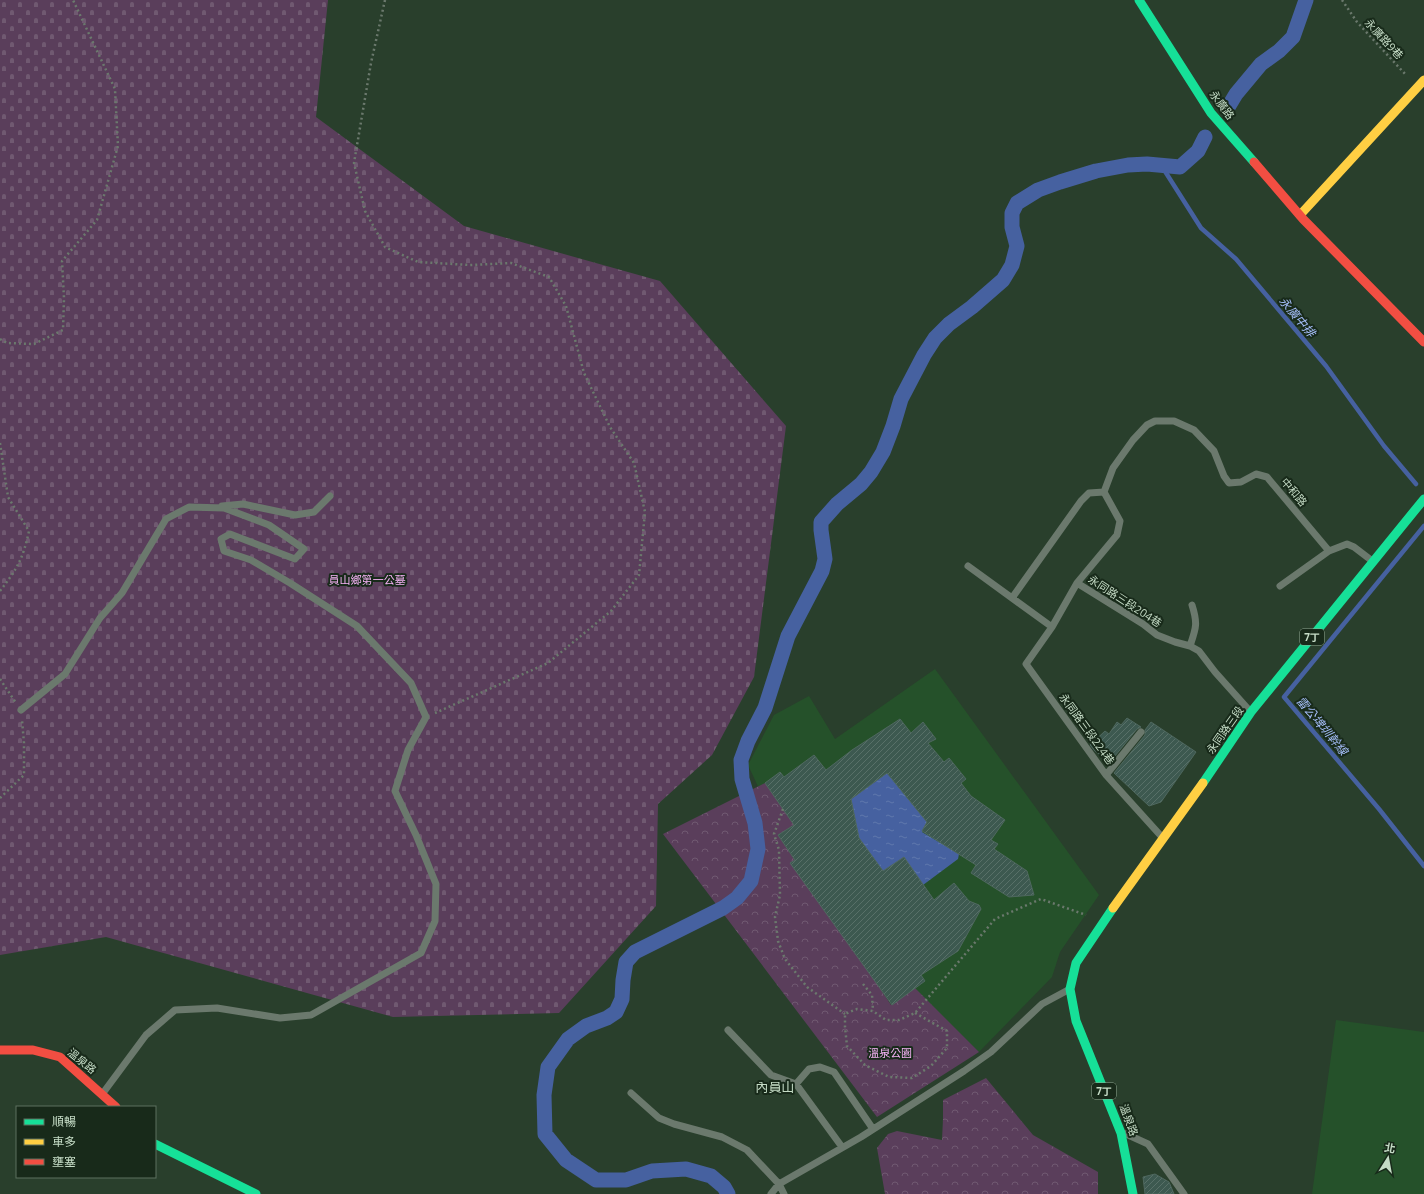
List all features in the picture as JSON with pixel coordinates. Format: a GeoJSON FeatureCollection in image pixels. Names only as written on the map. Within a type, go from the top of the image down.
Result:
{"type":"FeatureCollection","features":[{"type":"Feature","properties":{"kind":"street","name":"永廣路"},"geometry":{"type":"LineString","coordinates":[[1139,0],[1211,113],[1300,215],[1424,342]]}},
{"type":"Feature","properties":{"kind":"street"},"geometry":{"type":"LineString","coordinates":[[1300,215],[1424,80]]}},
{"type":"Feature","properties":{"kind":"street","name":"永同路三段"},"geometry":{"type":"LineString","coordinates":[[1070,989],[1076,963],[1104,921],[1229,746],[1251,712],[1424,499]]}},
{"type":"Feature","properties":{"kind":"street","name":"溫泉路"},"geometry":{"type":"LineString","coordinates":[[1070,989],[1076,1021],[1122,1132],[1133,1194]]}},
{"type":"Feature","properties":{"kind":"street","name":"溫泉路"},"geometry":{"type":"LineString","coordinates":[[0,1050],[33,1050],[60,1057],[115,1106]]}},
{"type":"Feature","properties":{"kind":"street"},"geometry":{"type":"LineString","coordinates":[[156,1144],[256,1194]]}},
{"type":"Feature","properties":{"kind":"lane","name":"中和路"},"geometry":{"type":"LineString","coordinates":[[1104,492],[1113,468],[1133,440],[1147,425],[1156,421],[1174,421],[1194,430],[1214,451],[1224,476],[1229,482],[1241,482],[1256,474],[1267,477],[1329,551]]}},
{"type":"Feature","properties":{"kind":"lane"},"geometry":{"type":"LineString","coordinates":[[968,566],[1012,598],[1052,627],[1077,583],[1117,535],[1120,521],[1104,492],[1090,493],[1081,501],[1012,598]]}},
{"type":"Feature","properties":{"kind":"lane"},"geometry":{"type":"LineString","coordinates":[[210,508],[243,504],[295,515],[314,512],[330,496]]}},
{"type":"Feature","properties":{"kind":"lane"},"geometry":{"type":"LineString","coordinates":[[21,710],[65,674],[100,618],[122,593],[166,519],[189,507],[224,508],[269,526],[304,549],[295,559],[230,534],[221,539],[224,551],[251,560],[357,626],[411,683],[426,717],[408,750],[395,791],[416,835],[436,884],[435,921],[421,953],[311,1015],[280,1018],[217,1008],[175,1010],[146,1035],[102,1093]]}},
{"type":"Feature","properties":{"kind":"lane"},"geometry":{"type":"LineString","coordinates":[[1280,586],[1329,551],[1347,544],[1354,547],[1373,562]]}},
{"type":"Feature","properties":{"kind":"lane","name":"永同路三段204巷"},"geometry":{"type":"LineString","coordinates":[[1077,583],[1143,624],[1157,635],[1190,646],[1199,651],[1215,672],[1251,712]]}},
{"type":"Feature","properties":{"kind":"lane"},"geometry":{"type":"LineString","coordinates":[[1190,646],[1197,626],[1196,616],[1192,605]]}},
{"type":"Feature","properties":{"kind":"lane","name":"永同路三段224巷"},"geometry":{"type":"LineString","coordinates":[[1052,627],[1026,664],[1106,774],[1163,838]]}},
{"type":"Feature","properties":{"kind":"lane"},"geometry":{"type":"LineString","coordinates":[[1106,774],[1141,732]]}},
{"type":"Feature","properties":{"kind":"lane"},"geometry":{"type":"LineString","coordinates":[[771,1194],[780,1184],[873,1129],[964,1071],[991,1052],[1042,1004],[1070,989]]}},
{"type":"Feature","properties":{"kind":"lane"},"geometry":{"type":"LineString","coordinates":[[728,1030],[771,1075],[796,1084],[842,1147]]}},
{"type":"Feature","properties":{"kind":"lane"},"geometry":{"type":"LineString","coordinates":[[796,1084],[809,1069],[820,1067],[834,1072],[873,1129]]}},
{"type":"Feature","properties":{"kind":"lane"},"geometry":{"type":"LineString","coordinates":[[631,1093],[659,1118],[674,1124],[722,1137],[747,1150],[780,1184],[784,1194]]}},
{"type":"Feature","properties":{"kind":"lane"},"geometry":{"type":"LineString","coordinates":[[1122,1132],[1148,1144],[1184,1194]]}},
{"type":"Feature","properties":{"kind":"path"},"geometry":{"type":"LineString","coordinates":[[0,339],[7,344],[34,344],[63,330],[64,298],[62,261],[96,220],[118,146],[115,89],[73,0]]}},
{"type":"Feature","properties":{"kind":"path"},"geometry":{"type":"LineString","coordinates":[[385,0],[371,63],[354,163],[365,211],[385,248],[418,262],[470,265],[512,263],[549,277],[566,306],[584,373],[610,427],[634,463],[645,512],[639,575],[611,611],[548,663],[426,717]]}},
{"type":"Feature","properties":{"kind":"path","name":"永廣路9巷"},"geometry":{"type":"LineString","coordinates":[[1342,0],[1357,22],[1417,87]]}},
{"type":"Feature","properties":{"kind":"path"},"geometry":{"type":"LineString","coordinates":[[0,443],[8,497],[29,531],[25,550],[16,570],[0,591]]}},
{"type":"Feature","properties":{"kind":"path"},"geometry":{"type":"LineString","coordinates":[[0,679],[21,710],[24,743],[24,775],[0,798]]}},
{"type":"Feature","properties":{"kind":"path"},"geometry":{"type":"LineString","coordinates":[[783,809],[774,834],[779,850],[780,895],[775,917],[778,941],[785,959],[807,987],[845,1014]]}},
{"type":"Feature","properties":{"kind":"path"},"geometry":{"type":"LineString","coordinates":[[845,1014],[857,1009],[873,1010],[886,1020],[899,1020],[915,1013],[995,919],[1041,899],[1104,921]]}},
{"type":"Feature","properties":{"kind":"path"},"geometry":{"type":"LineString","coordinates":[[863,984],[872,995],[873,1010]]}},
{"type":"Feature","properties":{"kind":"path"},"geometry":{"type":"LineString","coordinates":[[845,1014],[845,1028],[848,1046],[865,1066],[889,1077],[912,1078],[931,1066],[947,1048],[947,1031],[915,1013]]}},
{"type":"Feature","properties":{"kind":"shaded area"},"geometry":{"type":"Polygon","coordinates":[[[935,669],[1099,895],[1060,952],[1052,977],[979,1052],[915,989],[892,1005],[774,834],[770,812],[748,765],[774,715],[809,696],[835,739],[935,669]]]}},
{"type":"Feature","properties":{"kind":"shaded area"},"geometry":{"type":"Polygon","coordinates":[[[1336,1020],[1424,1032],[1424,1194],[1312,1194],[1336,1020]]]}},
{"type":"Feature","properties":{"kind":"green space","name":"員山鄉第一公墓"},"geometry":{"type":"Polygon","coordinates":[[[0,0],[328,0],[316,117],[464,226],[660,281],[786,426],[754,677],[712,755],[658,804],[656,906],[559,1013],[393,1017],[106,937],[0,955],[0,0]]]}},
{"type":"Feature","properties":{"kind":"green space","name":"溫泉公園"},"geometry":{"type":"Polygon","coordinates":[[[765,783],[794,825],[778,835],[891,1005],[915,988],[979,1052],[877,1117],[663,834],[765,783]]]}},
{"type":"Feature","properties":{"kind":"green space"},"geometry":{"type":"Polygon","coordinates":[[[986,1078],[1033,1135],[1098,1172],[1098,1194],[885,1194],[877,1148],[888,1134],[897,1131],[942,1140],[943,1100],[986,1078]]]}},
{"type":"Feature","properties":{"kind":"water"},"geometry":{"type":"Polygon","coordinates":[[[887,773],[927,822],[922,832],[959,854],[958,859],[923,885],[883,871],[859,838],[851,799],[887,773]]]}},
{"type":"Feature","properties":{"kind":"building"},"geometry":{"type":"Polygon","coordinates":[[[1127,718],[1141,727],[1137,729],[1110,762],[1095,751],[1090,745],[1105,731],[1109,734],[1117,722],[1121,725],[1127,718]]]}},
{"type":"Feature","properties":{"kind":"building"},"geometry":{"type":"Polygon","coordinates":[[[900,719],[911,733],[923,722],[936,739],[928,743],[944,762],[949,758],[966,779],[961,783],[971,796],[1005,820],[991,840],[998,844],[994,849],[1027,871],[1034,895],[1009,897],[971,873],[976,865],[922,831],[927,822],[887,773],[851,799],[859,838],[883,871],[904,857],[934,900],[954,883],[969,901],[979,905],[981,909],[958,951],[921,975],[925,981],[892,1005],[790,863],[795,860],[778,835],[794,825],[765,783],[780,772],[784,777],[814,755],[826,770],[852,750],[900,719]]]}},
{"type":"Feature","properties":{"kind":"building"},"geometry":{"type":"Polygon","coordinates":[[[1151,722],[1196,752],[1161,802],[1149,806],[1114,773],[1145,735],[1145,730],[1151,722]]]}},
{"type":"Feature","properties":{"kind":"building"},"geometry":{"type":"Polygon","coordinates":[[[1155,1174],[1169,1182],[1174,1194],[1145,1194],[1143,1177],[1155,1174]]]}},
{"type":"Feature","properties":{"kind":"waterway"},"geometry":{"type":"LineString","coordinates":[[1227,109],[1236,94],[1261,64],[1279,51],[1293,37],[1306,0]]}},
{"type":"Feature","properties":{"kind":"waterway"},"geometry":{"type":"LineString","coordinates":[[728,1194],[724,1187],[711,1176],[686,1169],[652,1171],[626,1180],[596,1180],[566,1160],[545,1134],[544,1095],[548,1067],[568,1039],[586,1026],[607,1018],[616,1012],[622,999],[626,962],[635,952],[723,908],[737,898],[751,881],[758,849],[755,823],[742,779],[741,760],[748,741],[765,708],[788,636],[822,571],[825,559],[821,522],[837,504],[861,484],[871,472],[883,452],[901,399],[924,355],[935,338],[949,324],[972,307],[1003,280],[1012,265],[1017,246],[1012,227],[1012,213],[1017,203],[1038,190],[1096,171],[1128,165],[1147,164],[1180,167],[1198,151],[1205,137]]}},
{"type":"Feature","properties":{"kind":"waterway","name":"永廣中排"},"geometry":{"type":"LineString","coordinates":[[1161,165],[1201,228],[1236,259],[1326,366],[1384,446],[1416,484]]}},
{"type":"Feature","properties":{"kind":"waterway","name":"雷公埤圳幹線"},"geometry":{"type":"LineString","coordinates":[[1424,526],[1284,697],[1379,809],[1424,866]]}},
{"type":"Feature","properties":{"kind":"traffic: fast"},"geometry":{"type":"LineString","coordinates":[[1139,0],[1211,113],[1254,162]]}},
{"type":"Feature","properties":{"kind":"traffic: fast"},"geometry":{"type":"LineString","coordinates":[[1203,783],[1251,712],[1424,499]]}},
{"type":"Feature","properties":{"kind":"traffic: fast"},"geometry":{"type":"LineString","coordinates":[[1113,908],[1076,963],[1070,989],[1076,1021],[1121,1133],[1133,1194]]}},
{"type":"Feature","properties":{"kind":"traffic: fast"},"geometry":{"type":"LineString","coordinates":[[156,1144],[256,1194]]}},
{"type":"Feature","properties":{"kind":"traffic: slow"},"geometry":{"type":"LineString","coordinates":[[1300,215],[1424,80]]}},
{"type":"Feature","properties":{"kind":"traffic: slow"},"geometry":{"type":"LineString","coordinates":[[1113,908],[1203,783]]}},
{"type":"Feature","properties":{"kind":"traffic: jam"},"geometry":{"type":"LineString","coordinates":[[1254,162],[1303,219],[1424,342]]}},
{"type":"Feature","properties":{"kind":"traffic: jam"},"geometry":{"type":"LineString","coordinates":[[0,1050],[33,1050],[60,1057],[115,1106]]}},
{"type":"Feature","properties":{"kind":"district","name":"內員山"},"geometry":{"type":"Point","coordinates":[775,1087]}}]}
